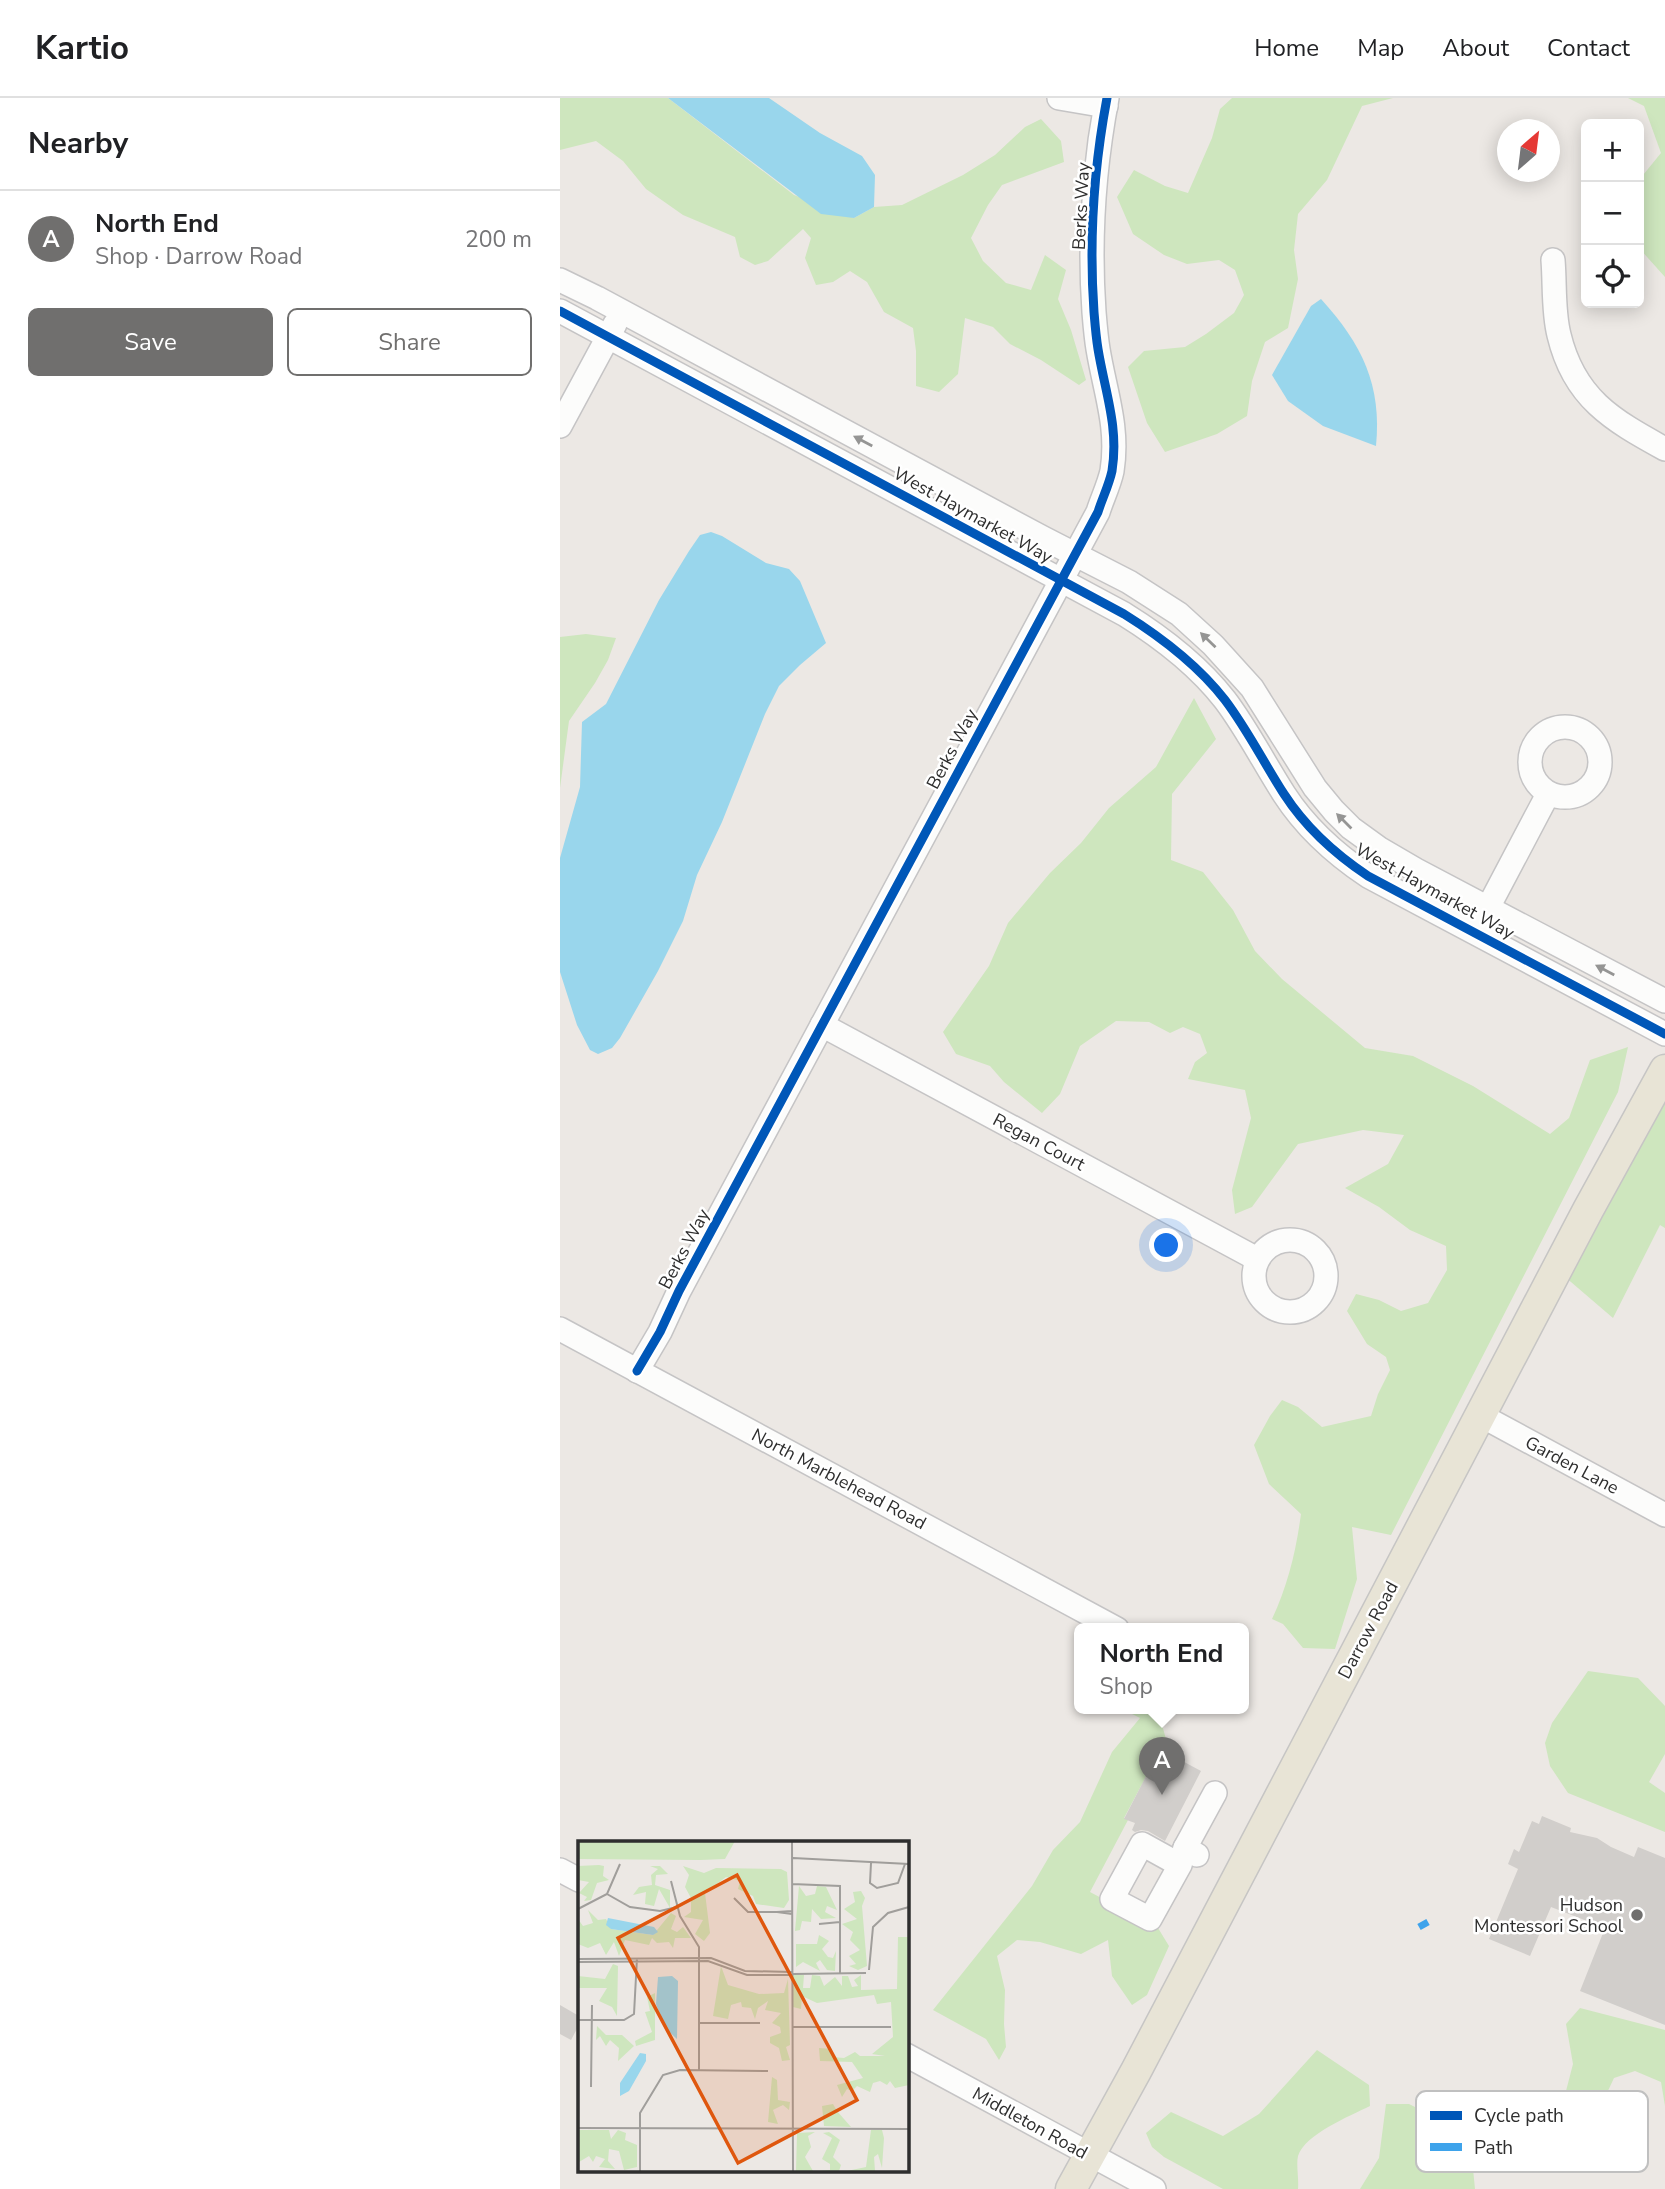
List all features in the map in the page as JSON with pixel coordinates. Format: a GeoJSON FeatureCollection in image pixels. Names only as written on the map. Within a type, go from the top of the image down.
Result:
{"type":"FeatureCollection","features":[{"type":"Feature","properties":{"kind":"main road","name":"Darrow Road"},"geometry":{"type":"LineString","coordinates":[[1071,2189],[1665,1070]]}},
{"type":"Feature","properties":{"kind":"street"},"geometry":{"type":"LineString","coordinates":[[1059,98],[1107,102]]}},
{"type":"Feature","properties":{"kind":"street","name":"Berks Way"},"geometry":{"type":"LineString","coordinates":[[636,1371],[660,1332],[678,1291],[1098,512],[1112,472],[1114,430],[1098,348],[1094,309],[1093,242],[1097,176],[1107,102]]}},
{"type":"Feature","properties":{"kind":"street"},"geometry":{"type":"LineString","coordinates":[[1553,260],[1558,333],[1567,363],[1602,411],[1626,428],[1665,449]]}},
{"type":"Feature","properties":{"kind":"street","name":"West Haymarket Way"},"geometry":{"type":"LineString","coordinates":[[560,280],[1157,599],[1179,614],[1213,645],[1252,688],[1315,788],[1351,828],[1380,849],[1487,909],[1665,1001]]}},
{"type":"Feature","properties":{"kind":"street","name":"West Haymarket Way"},"geometry":{"type":"LineString","coordinates":[[560,311],[1155,633],[1205,677],[1224,699],[1285,796],[1331,849],[1368,876],[1665,1034]]}},
{"type":"Feature","properties":{"kind":"street"},"geometry":{"type":"LineString","coordinates":[[560,426],[622,312]]}},
{"type":"Feature","properties":{"kind":"street"},"geometry":{"type":"LineString","coordinates":[[1475,933],[1548,794]]}},
{"type":"Feature","properties":{"kind":"street","name":"Regan Court"},"geometry":{"type":"LineString","coordinates":[[822,1025],[1257,1259]]}},
{"type":"Feature","properties":{"kind":"street","name":"North Marblehead Road"},"geometry":{"type":"LineString","coordinates":[[560,1329],[1106,1623]]}},
{"type":"Feature","properties":{"kind":"street","name":"Garden Lane"},"geometry":{"type":"LineString","coordinates":[[1480,1415],[1665,1515]]}},
{"type":"Feature","properties":{"kind":"street"},"geometry":{"type":"LineString","coordinates":[[1188,1856],[1215,1793]]}},
{"type":"Feature","properties":{"kind":"street"},"geometry":{"type":"LineString","coordinates":[[560,1870],[578,1879]]}},
{"type":"Feature","properties":{"kind":"street","name":"Middleton Road"},"geometry":{"type":"LineString","coordinates":[[908,2056],[1154,2189]]}},
{"type":"Feature","properties":{"kind":"green space"},"geometry":{"type":"Polygon","coordinates":[[[560,98],[668,98],[794,195],[854,218],[874,207],[902,205],[963,175],[995,155],[1025,127],[1041,119],[1061,141],[1064,162],[1002,185],[971,238],[983,261],[1006,283],[1031,290],[1045,255],[1066,270],[1058,299],[1071,330],[1086,380],[1079,385],[1010,344],[993,327],[965,318],[958,374],[939,392],[916,386],[913,328],[884,312],[867,282],[850,271],[833,282],[816,285],[805,258],[811,238],[803,229],[768,261],[755,265],[740,257],[735,237],[683,215],[646,189],[623,161],[596,141],[560,150],[560,98]]]}},
{"type":"Feature","properties":{"kind":"green space"},"geometry":{"type":"Polygon","coordinates":[[[1232,98],[1393,98],[1362,106],[1327,180],[1298,214],[1294,250],[1298,279],[1288,328],[1265,342],[1252,381],[1247,416],[1217,434],[1165,452],[1147,423],[1128,367],[1144,351],[1185,347],[1206,334],[1234,313],[1244,295],[1235,270],[1219,260],[1187,264],[1164,255],[1133,234],[1117,197],[1134,170],[1165,186],[1188,193],[1212,138],[1220,109],[1232,98]]]}},
{"type":"Feature","properties":{"kind":"green space"},"geometry":{"type":"Polygon","coordinates":[[[1628,98],[1665,98],[1665,277],[1644,254],[1644,174],[1661,153],[1644,106],[1628,98]]]}},
{"type":"Feature","properties":{"kind":"green space"},"geometry":{"type":"Polygon","coordinates":[[[586,634],[616,638],[595,683],[569,721],[560,788],[560,637],[586,634]]]}},
{"type":"Feature","properties":{"kind":"green space"},"geometry":{"type":"Polygon","coordinates":[[[1194,698],[1216,739],[1172,794],[1171,860],[1203,872],[1233,910],[1255,951],[1282,979],[1365,1048],[1413,1056],[1473,1086],[1550,1134],[1569,1118],[1590,1060],[1628,1047],[1618,1092],[1391,1535],[1352,1527],[1357,1579],[1335,1649],[1303,1648],[1283,1624],[1272,1619],[1291,1568],[1301,1514],[1269,1484],[1254,1445],[1282,1400],[1298,1407],[1322,1427],[1371,1416],[1390,1370],[1386,1357],[1367,1344],[1347,1311],[1356,1294],[1379,1300],[1401,1311],[1428,1303],[1447,1270],[1446,1246],[1410,1230],[1379,1207],[1345,1188],[1388,1164],[1404,1135],[1363,1130],[1298,1144],[1252,1207],[1235,1214],[1232,1190],[1251,1118],[1245,1090],[1188,1079],[1195,1062],[1207,1053],[1200,1034],[1183,1027],[1170,1033],[1149,1022],[1116,1021],[1080,1046],[1060,1094],[1042,1113],[1004,1082],[990,1066],[956,1054],[943,1032],[989,966],[1008,923],[1109,808],[1156,767],[1194,698]]]}},
{"type":"Feature","properties":{"kind":"green space"},"geometry":{"type":"Polygon","coordinates":[[[1665,1070],[1665,1228],[1660,1225],[1613,1318],[1557,1270],[1665,1070]]]}},
{"type":"Feature","properties":{"kind":"green space"},"geometry":{"type":"Polygon","coordinates":[[[1588,1671],[1638,1678],[1665,1706],[1665,1754],[1649,1782],[1665,1793],[1665,1832],[1568,1793],[1550,1766],[1545,1743],[1552,1723],[1588,1671]]]}},
{"type":"Feature","properties":{"kind":"green space"},"geometry":{"type":"Polygon","coordinates":[[[1132,1714],[1156,1714],[1166,1739],[1124,1818],[1128,1820],[1090,1892],[1158,1928],[1169,1946],[1147,1995],[1132,2005],[1112,1976],[1108,1940],[1081,1954],[1040,1942],[1017,1940],[997,1956],[1005,1990],[1006,2047],[999,2060],[986,2039],[933,2010],[1032,1886],[1053,1850],[1080,1822],[1112,1752],[1140,1718],[1132,1714]]]}},
{"type":"Feature","properties":{"kind":"green space"},"geometry":{"type":"Polygon","coordinates":[[[1580,2008],[1665,2030],[1665,2106],[1661,2082],[1635,2071],[1614,2078],[1608,2091],[1566,2091],[1573,2064],[1566,2024],[1580,2008]]]}},
{"type":"Feature","properties":{"kind":"green space"},"geometry":{"type":"Polygon","coordinates":[[[1317,2050],[1369,2085],[1370,2106],[1329,2126],[1302,2148],[1297,2160],[1298,2189],[1223,2189],[1164,2157],[1152,2147],[1146,2133],[1171,2112],[1223,2136],[1259,2114],[1317,2050]]]}},
{"type":"Feature","properties":{"kind":"green space"},"geometry":{"type":"Polygon","coordinates":[[[1386,2104],[1409,2104],[1416,2108],[1416,2172],[1473,2172],[1475,2189],[1360,2189],[1379,2158],[1386,2104]]]}},
{"type":"Feature","properties":{"kind":"water"},"geometry":{"type":"Polygon","coordinates":[[[668,98],[769,98],[820,133],[862,156],[875,175],[874,207],[854,218],[821,214],[668,98]]]}},
{"type":"Feature","properties":{"kind":"water"},"geometry":{"type":"Polygon","coordinates":[[[1321,299],[1348,332],[1366,366],[1376,404],[1376,446],[1323,426],[1288,401],[1272,375],[1311,306],[1321,299]]]}},
{"type":"Feature","properties":{"kind":"water"},"geometry":{"type":"Polygon","coordinates":[[[711,532],[766,563],[789,569],[800,581],[826,643],[779,686],[697,875],[683,921],[620,1038],[612,1048],[598,1054],[590,1050],[577,1025],[560,972],[560,858],[580,787],[582,722],[606,704],[659,600],[700,535],[711,532]]]}},
{"type":"Feature","properties":{"kind":"building"},"geometry":{"type":"Polygon","coordinates":[[[1160,1749],[1201,1771],[1165,1841],[1148,1831],[1135,1832],[1132,1830],[1135,1823],[1124,1819],[1160,1749]]]}},
{"type":"Feature","properties":{"kind":"building","name":"Hudson Montessori School"},"geometry":{"type":"Polygon","coordinates":[[[1542,1816],[1571,1828],[1570,1832],[1597,1838],[1634,1857],[1638,1847],[1665,1858],[1665,2025],[1580,1991],[1605,1928],[1551,1907],[1530,1956],[1489,1939],[1518,1869],[1508,1864],[1514,1849],[1519,1852],[1532,1821],[1539,1824],[1542,1816]]]}},
{"type":"Feature","properties":{"kind":"building"},"geometry":{"type":"Polygon","coordinates":[[[560,2005],[578,2015],[578,2027],[571,2040],[560,2034],[560,2005]]]}},
{"type":"Feature","properties":{"kind":"marked path"},"geometry":{"type":"LineString","coordinates":[[1419,1927],[1428,1922]]}},
{"type":"Feature","properties":{"kind":"cycle path"},"geometry":{"type":"LineString","coordinates":[[637,1371],[1098,512],[1111,476],[1114,455],[1112,424],[1097,340],[1092,259],[1099,151],[1107,98]]}},
{"type":"Feature","properties":{"kind":"cycle path"},"geometry":{"type":"LineString","coordinates":[[560,311],[1138,623],[1178,652],[1214,687],[1241,723],[1293,806],[1322,840],[1344,859],[1368,876],[1665,1034]]}},
{"type":"Feature","properties":{"kind":"place","name":"North End"},"geometry":{"type":"Point","coordinates":[1162,1795]}},
{"type":"Feature","properties":{"kind":"place","name":"Hudson Montessori School"},"geometry":{"type":"Point","coordinates":[1637,1915]}}]}
